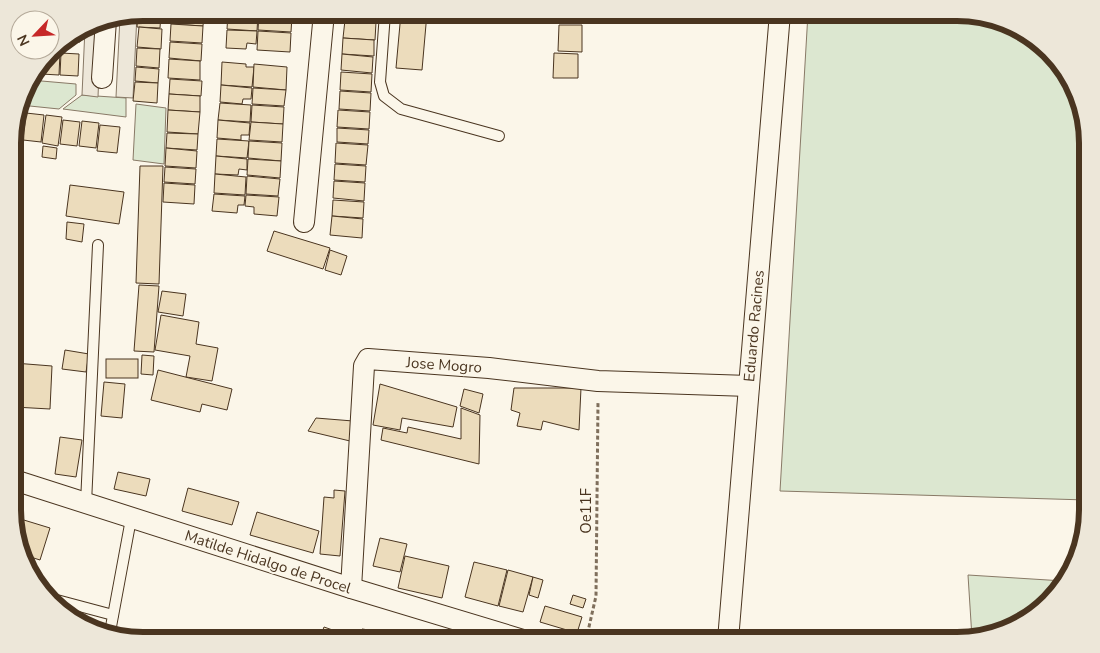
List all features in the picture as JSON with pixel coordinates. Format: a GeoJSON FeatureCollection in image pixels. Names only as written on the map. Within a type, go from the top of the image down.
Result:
{"type":"FeatureCollection","features":[{"type":"Feature","properties":{"kind":"street"},"geometry":{"type":"LineString","coordinates":[[304,222],[323,21]]}},
{"type":"Feature","properties":{"kind":"street","name":"Eduardo Racines"},"geometry":{"type":"LineString","coordinates":[[729,631],[779,21]]}},
{"type":"Feature","properties":{"kind":"street"},"geometry":{"type":"LineString","coordinates":[[102,78],[105,27]]}},
{"type":"Feature","properties":{"kind":"street","name":"Jose Mogro"},"geometry":{"type":"LineString","coordinates":[[351,588],[364,366],[368,359],[489,368],[598,381],[749,386]]}},
{"type":"Feature","properties":{"kind":"street","name":"Matilde Hidalgo de Procel"},"geometry":{"type":"LineString","coordinates":[[21,482],[351,588],[495,632]]}},
{"type":"Feature","properties":{"kind":"lane"},"geometry":{"type":"LineString","coordinates":[[384,21],[380,82],[384,96],[401,109],[499,136]]}},
{"type":"Feature","properties":{"kind":"lane"},"geometry":{"type":"LineString","coordinates":[[86,502],[98,245]]}},
{"type":"Feature","properties":{"kind":"lane"},"geometry":{"type":"LineString","coordinates":[[111,628],[131,518]]}},
{"type":"Feature","properties":{"kind":"lane"},"geometry":{"type":"LineString","coordinates":[[63,602],[113,615]]}},
{"type":"Feature","properties":{"kind":"path","name":"Oe11F"},"geometry":{"type":"LineString","coordinates":[[588,631],[596,596],[598,381]]}},
{"type":"Feature","properties":{"kind":"green space"},"geometry":{"type":"Polygon","coordinates":[[[808,21],[973,22],[988,25],[1018,38],[1031,46],[1054,69],[1069,97],[1078,127],[1078,500],[780,491],[808,21]]]}},
{"type":"Feature","properties":{"kind":"green space"},"geometry":{"type":"Polygon","coordinates":[[[39,81],[76,84],[76,95],[59,109],[27,106],[39,81]]]}},
{"type":"Feature","properties":{"kind":"green space"},"geometry":{"type":"Polygon","coordinates":[[[82,95],[126,98],[126,117],[63,109],[82,95]]]}},
{"type":"Feature","properties":{"kind":"green space"},"geometry":{"type":"Polygon","coordinates":[[[136,104],[166,108],[164,164],[133,160],[136,104]]]}},
{"type":"Feature","properties":{"kind":"green space"},"geometry":{"type":"Polygon","coordinates":[[[968,575],[1056,581],[1037,601],[1011,619],[996,625],[972,630],[968,575]]]}},
{"type":"Feature","properties":{"kind":"shaded area"},"geometry":{"type":"Polygon","coordinates":[[[137,21],[133,98],[116,97],[120,23],[137,21]]]}},
{"type":"Feature","properties":{"kind":"shaded area"},"geometry":{"type":"Polygon","coordinates":[[[101,29],[98,97],[82,95],[85,37],[101,29]]]}},
{"type":"Feature","properties":{"kind":"building"},"geometry":{"type":"Polygon","coordinates":[[[137,21],[160,21],[160,28],[137,27],[137,21]]]}},
{"type":"Feature","properties":{"kind":"building"},"geometry":{"type":"Polygon","coordinates":[[[172,21],[203,21],[203,26],[172,24],[172,21]]]}},
{"type":"Feature","properties":{"kind":"building"},"geometry":{"type":"Polygon","coordinates":[[[228,21],[258,21],[257,31],[227,29],[228,21]]]}},
{"type":"Feature","properties":{"kind":"building"},"geometry":{"type":"Polygon","coordinates":[[[259,21],[292,21],[291,32],[258,30],[259,21]]]}},
{"type":"Feature","properties":{"kind":"building"},"geometry":{"type":"Polygon","coordinates":[[[345,21],[376,22],[375,40],[343,38],[345,21]]]}},
{"type":"Feature","properties":{"kind":"building"},"geometry":{"type":"Polygon","coordinates":[[[400,21],[426,21],[422,70],[396,68],[400,21]]]}},
{"type":"Feature","properties":{"kind":"building"},"geometry":{"type":"Polygon","coordinates":[[[171,24],[203,26],[202,43],[170,41],[171,24]]]}},
{"type":"Feature","properties":{"kind":"building"},"geometry":{"type":"Polygon","coordinates":[[[559,25],[582,25],[582,52],[558,51],[559,25]]]}},
{"type":"Feature","properties":{"kind":"building"},"geometry":{"type":"Polygon","coordinates":[[[139,27],[162,29],[161,49],[137,47],[139,27]]]}},
{"type":"Feature","properties":{"kind":"building"},"geometry":{"type":"Polygon","coordinates":[[[227,30],[257,31],[256,44],[247,43],[246,49],[226,48],[227,30]]]}},
{"type":"Feature","properties":{"kind":"building"},"geometry":{"type":"Polygon","coordinates":[[[258,31],[291,33],[290,52],[257,50],[258,31]]]}},
{"type":"Feature","properties":{"kind":"building"},"geometry":{"type":"Polygon","coordinates":[[[343,38],[374,40],[374,56],[342,54],[343,38]]]}},
{"type":"Feature","properties":{"kind":"building"},"geometry":{"type":"Polygon","coordinates":[[[170,42],[202,44],[201,61],[169,58],[170,42]]]}},
{"type":"Feature","properties":{"kind":"building"},"geometry":{"type":"Polygon","coordinates":[[[137,48],[160,49],[159,68],[136,66],[137,48]]]}},
{"type":"Feature","properties":{"kind":"building"},"geometry":{"type":"Polygon","coordinates":[[[554,53],[578,54],[578,78],[553,78],[554,53]]]}},
{"type":"Feature","properties":{"kind":"building"},"geometry":{"type":"Polygon","coordinates":[[[61,54],[79,54],[78,76],[60,75],[61,54]]]}},
{"type":"Feature","properties":{"kind":"building"},"geometry":{"type":"Polygon","coordinates":[[[342,54],[373,57],[372,73],[341,70],[342,54]]]}},
{"type":"Feature","properties":{"kind":"building"},"geometry":{"type":"Polygon","coordinates":[[[169,59],[200,61],[200,80],[168,78],[169,59]]]}},
{"type":"Feature","properties":{"kind":"building"},"geometry":{"type":"Polygon","coordinates":[[[55,60],[60,60],[59,75],[43,74],[55,60]]]}},
{"type":"Feature","properties":{"kind":"building"},"geometry":{"type":"Polygon","coordinates":[[[222,62],[246,64],[246,67],[254,67],[252,87],[221,85],[222,62]]]}},
{"type":"Feature","properties":{"kind":"building"},"geometry":{"type":"Polygon","coordinates":[[[254,64],[287,67],[286,90],[253,87],[254,64]]]}},
{"type":"Feature","properties":{"kind":"building"},"geometry":{"type":"Polygon","coordinates":[[[136,67],[159,69],[158,83],[135,81],[136,67]]]}},
{"type":"Feature","properties":{"kind":"building"},"geometry":{"type":"Polygon","coordinates":[[[341,72],[372,74],[371,92],[340,90],[341,72]]]}},
{"type":"Feature","properties":{"kind":"building"},"geometry":{"type":"Polygon","coordinates":[[[170,79],[202,81],[201,96],[169,94],[170,79]]]}},
{"type":"Feature","properties":{"kind":"building"},"geometry":{"type":"Polygon","coordinates":[[[135,82],[158,83],[157,103],[133,101],[135,82]]]}},
{"type":"Feature","properties":{"kind":"building"},"geometry":{"type":"Polygon","coordinates":[[[221,85],[252,88],[251,99],[243,99],[242,104],[220,102],[221,85]]]}},
{"type":"Feature","properties":{"kind":"building"},"geometry":{"type":"Polygon","coordinates":[[[253,88],[286,90],[284,106],[252,104],[253,88]]]}},
{"type":"Feature","properties":{"kind":"building"},"geometry":{"type":"Polygon","coordinates":[[[340,91],[371,93],[370,111],[339,109],[340,91]]]}},
{"type":"Feature","properties":{"kind":"building"},"geometry":{"type":"Polygon","coordinates":[[[169,94],[200,96],[200,112],[168,110],[169,94]]]}},
{"type":"Feature","properties":{"kind":"building"},"geometry":{"type":"Polygon","coordinates":[[[220,103],[251,105],[250,122],[218,120],[220,103]]]}},
{"type":"Feature","properties":{"kind":"building"},"geometry":{"type":"Polygon","coordinates":[[[252,105],[284,107],[283,124],[251,122],[252,105]]]}},
{"type":"Feature","properties":{"kind":"building"},"geometry":{"type":"Polygon","coordinates":[[[168,110],[200,112],[198,134],[167,132],[168,110]]]}},
{"type":"Feature","properties":{"kind":"building"},"geometry":{"type":"Polygon","coordinates":[[[338,110],[370,112],[369,129],[337,127],[338,110]]]}},
{"type":"Feature","properties":{"kind":"building"},"geometry":{"type":"Polygon","coordinates":[[[25,112],[22,137],[22,127],[25,112]]]}},
{"type":"Feature","properties":{"kind":"building"},"geometry":{"type":"Polygon","coordinates":[[[26,113],[44,115],[41,142],[23,140],[26,113]]]}},
{"type":"Feature","properties":{"kind":"building"},"geometry":{"type":"Polygon","coordinates":[[[46,115],[62,117],[58,146],[42,143],[46,115]]]}},
{"type":"Feature","properties":{"kind":"building"},"geometry":{"type":"Polygon","coordinates":[[[63,120],[80,122],[77,146],[60,144],[63,120]]]}},
{"type":"Feature","properties":{"kind":"building"},"geometry":{"type":"Polygon","coordinates":[[[218,120],[250,123],[249,135],[241,135],[241,140],[217,138],[218,120]]]}},
{"type":"Feature","properties":{"kind":"building"},"geometry":{"type":"Polygon","coordinates":[[[82,121],[99,123],[96,148],[79,146],[82,121]]]}},
{"type":"Feature","properties":{"kind":"building"},"geometry":{"type":"Polygon","coordinates":[[[251,122],[283,124],[282,142],[249,140],[251,122]]]}},
{"type":"Feature","properties":{"kind":"building"},"geometry":{"type":"Polygon","coordinates":[[[100,125],[120,127],[117,153],[97,151],[100,125]]]}},
{"type":"Feature","properties":{"kind":"building"},"geometry":{"type":"Polygon","coordinates":[[[337,128],[369,130],[368,144],[337,142],[337,128]]]}},
{"type":"Feature","properties":{"kind":"building"},"geometry":{"type":"Polygon","coordinates":[[[167,133],[198,134],[197,150],[166,148],[167,133]]]}},
{"type":"Feature","properties":{"kind":"building"},"geometry":{"type":"Polygon","coordinates":[[[217,139],[249,141],[247,158],[216,156],[217,139]]]}},
{"type":"Feature","properties":{"kind":"building"},"geometry":{"type":"Polygon","coordinates":[[[249,141],[282,143],[281,161],[248,158],[249,141]]]}},
{"type":"Feature","properties":{"kind":"building"},"geometry":{"type":"Polygon","coordinates":[[[336,143],[368,145],[366,165],[335,163],[336,143]]]}},
{"type":"Feature","properties":{"kind":"building"},"geometry":{"type":"Polygon","coordinates":[[[43,146],[57,148],[56,159],[42,157],[43,146]]]}},
{"type":"Feature","properties":{"kind":"building"},"geometry":{"type":"Polygon","coordinates":[[[166,148],[197,151],[196,168],[165,166],[166,148]]]}},
{"type":"Feature","properties":{"kind":"building"},"geometry":{"type":"Polygon","coordinates":[[[216,156],[247,159],[247,170],[239,169],[238,175],[215,174],[216,156]]]}},
{"type":"Feature","properties":{"kind":"building"},"geometry":{"type":"Polygon","coordinates":[[[248,159],[281,161],[280,178],[247,175],[248,159]]]}},
{"type":"Feature","properties":{"kind":"building"},"geometry":{"type":"Polygon","coordinates":[[[335,164],[366,166],[365,182],[334,180],[335,164]]]}},
{"type":"Feature","properties":{"kind":"building"},"geometry":{"type":"Polygon","coordinates":[[[140,166],[163,166],[159,284],[136,283],[140,166]]]}},
{"type":"Feature","properties":{"kind":"building"},"geometry":{"type":"Polygon","coordinates":[[[165,167],[196,169],[195,184],[164,182],[165,167]]]}},
{"type":"Feature","properties":{"kind":"building"},"geometry":{"type":"Polygon","coordinates":[[[215,174],[246,177],[245,195],[214,193],[215,174]]]}},
{"type":"Feature","properties":{"kind":"building"},"geometry":{"type":"Polygon","coordinates":[[[247,176],[280,179],[278,196],[246,194],[247,176]]]}},
{"type":"Feature","properties":{"kind":"building"},"geometry":{"type":"Polygon","coordinates":[[[334,181],[365,183],[364,201],[333,198],[334,181]]]}},
{"type":"Feature","properties":{"kind":"building"},"geometry":{"type":"Polygon","coordinates":[[[164,183],[195,185],[194,204],[163,202],[164,183]]]}},
{"type":"Feature","properties":{"kind":"building"},"geometry":{"type":"Polygon","coordinates":[[[70,185],[124,192],[119,224],[66,216],[70,185]]]}},
{"type":"Feature","properties":{"kind":"building"},"geometry":{"type":"Polygon","coordinates":[[[214,194],[245,196],[244,205],[238,205],[237,213],[212,211],[214,194]]]}},
{"type":"Feature","properties":{"kind":"building"},"geometry":{"type":"Polygon","coordinates":[[[246,195],[279,197],[277,216],[254,214],[254,207],[245,206],[246,195]]]}},
{"type":"Feature","properties":{"kind":"building"},"geometry":{"type":"Polygon","coordinates":[[[333,200],[364,202],[363,218],[332,216],[333,200]]]}},
{"type":"Feature","properties":{"kind":"building"},"geometry":{"type":"Polygon","coordinates":[[[332,216],[363,219],[362,238],[330,235],[332,216]]]}},
{"type":"Feature","properties":{"kind":"building"},"geometry":{"type":"Polygon","coordinates":[[[67,222],[84,224],[82,242],[66,239],[67,222]]]}},
{"type":"Feature","properties":{"kind":"building"},"geometry":{"type":"Polygon","coordinates":[[[274,231],[330,248],[323,269],[267,251],[274,231]]]}},
{"type":"Feature","properties":{"kind":"building"},"geometry":{"type":"Polygon","coordinates":[[[330,250],[347,256],[341,275],[325,270],[330,250]]]}},
{"type":"Feature","properties":{"kind":"building"},"geometry":{"type":"Polygon","coordinates":[[[139,285],[159,286],[154,352],[134,351],[139,285]]]}},
{"type":"Feature","properties":{"kind":"building"},"geometry":{"type":"Polygon","coordinates":[[[162,291],[186,294],[183,316],[158,312],[162,291]]]}},
{"type":"Feature","properties":{"kind":"building"},"geometry":{"type":"Polygon","coordinates":[[[161,315],[199,322],[196,344],[218,348],[212,381],[186,377],[190,356],[155,350],[161,315]]]}},
{"type":"Feature","properties":{"kind":"building"},"geometry":{"type":"Polygon","coordinates":[[[65,350],[89,354],[86,372],[62,369],[65,350]]]}},
{"type":"Feature","properties":{"kind":"building"},"geometry":{"type":"Polygon","coordinates":[[[142,355],[154,356],[153,375],[141,374],[142,355]]]}},
{"type":"Feature","properties":{"kind":"building"},"geometry":{"type":"Polygon","coordinates":[[[106,359],[138,359],[138,378],[106,378],[106,359]]]}},
{"type":"Feature","properties":{"kind":"building"},"geometry":{"type":"Polygon","coordinates":[[[21,364],[52,366],[50,409],[21,407],[21,364]]]}},
{"type":"Feature","properties":{"kind":"building"},"geometry":{"type":"Polygon","coordinates":[[[158,370],[232,389],[227,410],[202,404],[200,412],[151,400],[158,370]]]}},
{"type":"Feature","properties":{"kind":"building"},"geometry":{"type":"Polygon","coordinates":[[[104,382],[125,384],[122,418],[101,416],[104,382]]]}},
{"type":"Feature","properties":{"kind":"building"},"geometry":{"type":"Polygon","coordinates":[[[380,384],[457,407],[453,427],[402,418],[400,430],[373,425],[380,384]]]}},
{"type":"Feature","properties":{"kind":"building"},"geometry":{"type":"Polygon","coordinates":[[[514,388],[581,388],[579,430],[543,421],[541,430],[517,426],[520,413],[511,410],[514,388]]]}},
{"type":"Feature","properties":{"kind":"building"},"geometry":{"type":"Polygon","coordinates":[[[464,389],[483,394],[479,413],[460,406],[464,389]]]}},
{"type":"Feature","properties":{"kind":"building"},"geometry":{"type":"Polygon","coordinates":[[[461,408],[480,415],[479,464],[381,440],[383,428],[407,433],[408,427],[461,439],[461,408]]]}},
{"type":"Feature","properties":{"kind":"building"},"geometry":{"type":"Polygon","coordinates":[[[316,418],[353,421],[350,441],[308,431],[316,418]]]}},
{"type":"Feature","properties":{"kind":"building"},"geometry":{"type":"Polygon","coordinates":[[[60,437],[82,440],[76,477],[55,474],[60,437]]]}},
{"type":"Feature","properties":{"kind":"building"},"geometry":{"type":"Polygon","coordinates":[[[118,472],[150,479],[146,496],[114,489],[118,472]]]}},
{"type":"Feature","properties":{"kind":"building"},"geometry":{"type":"Polygon","coordinates":[[[188,488],[239,502],[232,525],[182,511],[188,488]]]}},
{"type":"Feature","properties":{"kind":"building"},"geometry":{"type":"Polygon","coordinates":[[[334,490],[345,491],[340,556],[320,554],[324,497],[334,498],[334,490]]]}},
{"type":"Feature","properties":{"kind":"building"},"geometry":{"type":"Polygon","coordinates":[[[257,512],[319,531],[313,553],[250,535],[257,512]]]}},
{"type":"Feature","properties":{"kind":"building"},"geometry":{"type":"Polygon","coordinates":[[[22,519],[50,528],[40,560],[32,557],[25,541],[22,519]]]}},
{"type":"Feature","properties":{"kind":"building"},"geometry":{"type":"Polygon","coordinates":[[[380,538],[407,544],[400,572],[373,566],[380,538]]]}},
{"type":"Feature","properties":{"kind":"building"},"geometry":{"type":"Polygon","coordinates":[[[405,556],[449,566],[442,598],[398,588],[405,556]]]}},
{"type":"Feature","properties":{"kind":"building"},"geometry":{"type":"Polygon","coordinates":[[[474,562],[507,570],[498,606],[465,597],[474,562]]]}},
{"type":"Feature","properties":{"kind":"building"},"geometry":{"type":"Polygon","coordinates":[[[508,570],[533,577],[523,612],[499,606],[508,570]]]}},
{"type":"Feature","properties":{"kind":"building"},"geometry":{"type":"Polygon","coordinates":[[[533,577],[543,580],[538,598],[529,595],[533,577]]]}},
{"type":"Feature","properties":{"kind":"building"},"geometry":{"type":"Polygon","coordinates":[[[573,595],[586,599],[583,608],[570,604],[573,595]]]}},
{"type":"Feature","properties":{"kind":"building"},"geometry":{"type":"Polygon","coordinates":[[[545,606],[582,617],[577,631],[540,622],[545,606]]]}},
{"type":"Feature","properties":{"kind":"building"},"geometry":{"type":"Polygon","coordinates":[[[324,627],[338,632],[322,632],[324,627]]]}},
{"type":"Feature","properties":{"kind":"building"},"geometry":{"type":"Polygon","coordinates":[[[362,629],[369,630],[369,632],[362,632],[362,629]]]}}]}
